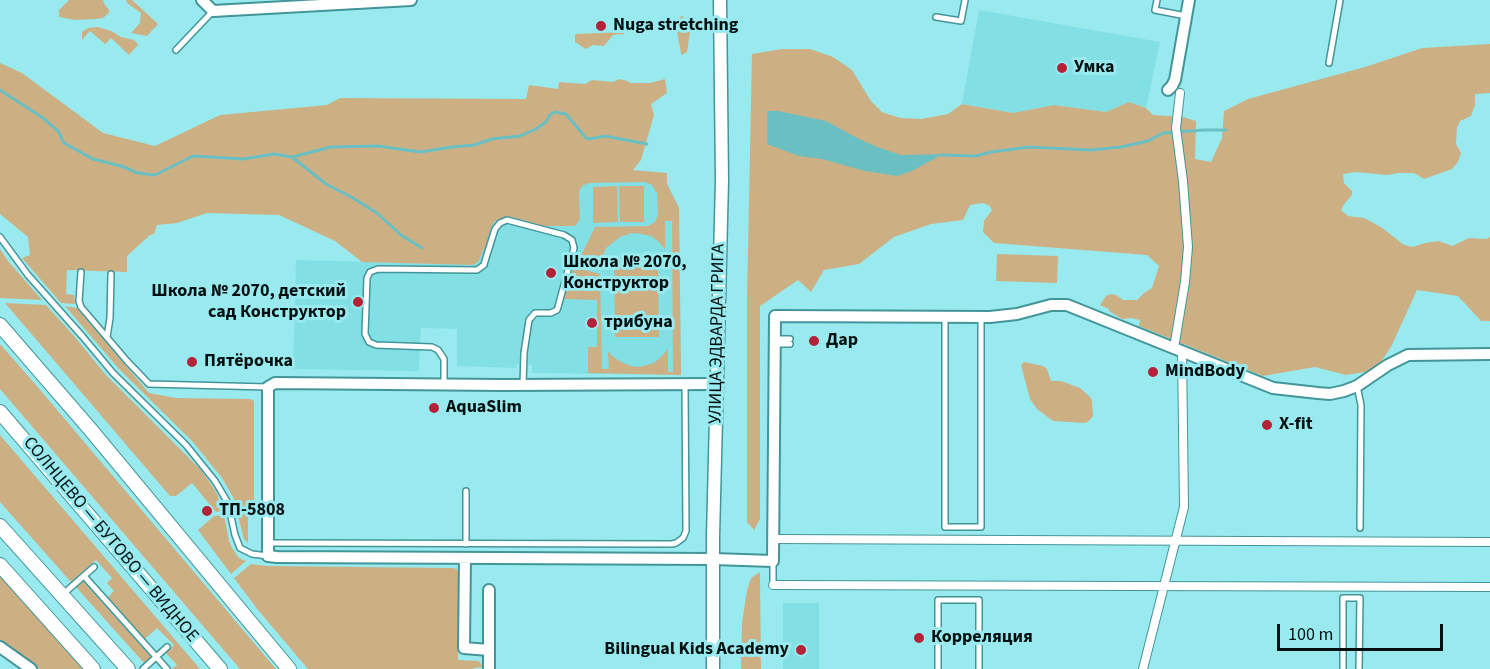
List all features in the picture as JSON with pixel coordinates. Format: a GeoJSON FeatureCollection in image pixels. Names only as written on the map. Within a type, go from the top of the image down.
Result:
{"type":"FeatureCollection","features":[{"type":"Feature","properties":{"kind":"main road"},"geometry":{"type":"LineString","coordinates":[[0,325],[289,669]]}},
{"type":"Feature","properties":{"kind":"main road","name":"СОЛНЦЕВО — БУТОВО — ВИДНОЕ"},"geometry":{"type":"LineString","coordinates":[[0,412],[220,669]]}},
{"type":"Feature","properties":{"kind":"main road"},"geometry":{"type":"LineString","coordinates":[[0,526],[128,669]]}},
{"type":"Feature","properties":{"kind":"main road"},"geometry":{"type":"LineString","coordinates":[[0,566],[93,669]]}},
{"type":"Feature","properties":{"kind":"street"},"geometry":{"type":"LineString","coordinates":[[201,0],[213,10],[411,0]]}},
{"type":"Feature","properties":{"kind":"street","name":"УЛИЦА ЭДВАРДА ГРИГА"},"geometry":{"type":"LineString","coordinates":[[713,669],[716,384],[722,180],[720,0]]}},
{"type":"Feature","properties":{"kind":"street"},"geometry":{"type":"LineString","coordinates":[[1168,90],[1175,80],[1189,0]]}},
{"type":"Feature","properties":{"kind":"street"},"geometry":{"type":"LineString","coordinates":[[1143,669],[1184,507],[1178,349],[1188,247],[1183,181],[1176,132],[1180,93]]}},
{"type":"Feature","properties":{"kind":"street"},"geometry":{"type":"LineString","coordinates":[[716,384],[275,383],[268,387],[268,556],[773,561],[774,316],[981,317],[1006,316],[1051,305],[1067,305],[1273,388],[1330,394],[1357,386],[1388,364],[1408,355],[1490,354]]}},
{"type":"Feature","properties":{"kind":"street"},"geometry":{"type":"LineString","coordinates":[[773,539],[1490,542]]}},
{"type":"Feature","properties":{"kind":"street"},"geometry":{"type":"LineString","coordinates":[[465,558],[464,648],[489,650]]}},
{"type":"Feature","properties":{"kind":"street"},"geometry":{"type":"LineString","coordinates":[[773,585],[1490,587]]}},
{"type":"Feature","properties":{"kind":"street"},"geometry":{"type":"LineString","coordinates":[[489,590],[489,669]]}},
{"type":"Feature","properties":{"kind":"street"},"geometry":{"type":"LineString","coordinates":[[0,647],[31,669]]}},
{"type":"Feature","properties":{"kind":"lane"},"geometry":{"type":"LineString","coordinates":[[936,17],[961,21],[965,0]]}},
{"type":"Feature","properties":{"kind":"lane"},"geometry":{"type":"LineString","coordinates":[[1157,0],[1155,10],[1186,16]]}},
{"type":"Feature","properties":{"kind":"lane"},"geometry":{"type":"LineString","coordinates":[[1329,63],[1340,0]]}},
{"type":"Feature","properties":{"kind":"lane"},"geometry":{"type":"LineString","coordinates":[[176,50],[213,10]]}},
{"type":"Feature","properties":{"kind":"lane"},"geometry":{"type":"LineString","coordinates":[[444,384],[444,359],[438,350],[432,347],[376,345],[367,340],[365,334],[368,275],[372,270],[378,269],[477,270],[485,261],[495,229],[500,223],[510,220],[564,235],[572,240],[574,248],[558,307],[554,312],[535,313],[529,320],[524,353],[523,385]]}},
{"type":"Feature","properties":{"kind":"lane"},"geometry":{"type":"LineString","coordinates":[[0,237],[28,275],[113,373],[186,445],[216,481],[228,503],[240,548],[252,554],[268,556]]}},
{"type":"Feature","properties":{"kind":"lane"},"geometry":{"type":"LineString","coordinates":[[81,272],[79,301],[81,307],[149,384],[268,387]]}},
{"type":"Feature","properties":{"kind":"lane"},"geometry":{"type":"LineString","coordinates":[[107,337],[111,274]]}},
{"type":"Feature","properties":{"kind":"lane"},"geometry":{"type":"LineString","coordinates":[[945,317],[945,527],[981,527],[981,317]]}},
{"type":"Feature","properties":{"kind":"lane"},"geometry":{"type":"LineString","coordinates":[[774,341],[790,341]]}},
{"type":"Feature","properties":{"kind":"lane"},"geometry":{"type":"LineString","coordinates":[[268,543],[672,544],[679,542],[686,531],[685,385]]}},
{"type":"Feature","properties":{"kind":"lane"},"geometry":{"type":"LineString","coordinates":[[1357,386],[1361,405],[1360,528]]}},
{"type":"Feature","properties":{"kind":"lane"},"geometry":{"type":"LineString","coordinates":[[466,491],[466,544]]}},
{"type":"Feature","properties":{"kind":"lane"},"geometry":{"type":"LineString","coordinates":[[773,561],[773,585]]}},
{"type":"Feature","properties":{"kind":"lane"},"geometry":{"type":"LineString","coordinates":[[62,595],[94,567]]}},
{"type":"Feature","properties":{"kind":"lane"},"geometry":{"type":"LineString","coordinates":[[84,576],[167,669]]}},
{"type":"Feature","properties":{"kind":"lane"},"geometry":{"type":"LineString","coordinates":[[1343,669],[1343,598],[1360,598],[1359,669]]}},
{"type":"Feature","properties":{"kind":"lane"},"geometry":{"type":"LineString","coordinates":[[938,669],[938,600],[979,600],[979,669]]}},
{"type":"Feature","properties":{"kind":"lane"},"geometry":{"type":"LineString","coordinates":[[143,669],[167,647]]}},
{"type":"Feature","properties":{"kind":"shaded area"},"geometry":{"type":"Polygon","coordinates":[[[69,0],[103,0],[109,13],[103,18],[95,19],[75,20],[59,17],[59,10],[69,0]]]}},
{"type":"Feature","properties":{"kind":"shaded area"},"geometry":{"type":"Polygon","coordinates":[[[126,0],[132,0],[158,24],[147,36],[131,33],[140,23],[141,13],[126,0]]]}},
{"type":"Feature","properties":{"kind":"shaded area","name":"Умка"},"geometry":{"type":"Polygon","coordinates":[[[979,10],[1160,42],[1146,108],[1129,102],[1106,112],[1054,105],[1013,113],[962,104],[979,10]]]}},
{"type":"Feature","properties":{"kind":"shaded area"},"geometry":{"type":"Polygon","coordinates":[[[682,16],[688,22],[690,32],[687,52],[682,55],[676,27],[682,16]]]}},
{"type":"Feature","properties":{"kind":"shaded area"},"geometry":{"type":"Polygon","coordinates":[[[98,27],[134,40],[138,44],[129,55],[111,38],[105,44],[90,31],[82,40],[82,32],[88,28],[98,27]]]}},
{"type":"Feature","properties":{"kind":"shaded area"},"geometry":{"type":"Polygon","coordinates":[[[624,32],[622,35],[613,35],[604,46],[593,45],[586,49],[575,42],[575,34],[624,32]]]}},
{"type":"Feature","properties":{"kind":"shaded area"},"geometry":{"type":"Polygon","coordinates":[[[1490,44],[1490,93],[1475,94],[1475,105],[1471,116],[1460,121],[1456,144],[1461,153],[1452,169],[1424,179],[1414,173],[1387,175],[1356,172],[1343,174],[1344,183],[1352,191],[1352,195],[1341,210],[1348,216],[1364,218],[1381,227],[1404,245],[1413,247],[1439,241],[1452,246],[1469,238],[1487,239],[1490,237],[1490,321],[1481,321],[1458,296],[1417,290],[1391,347],[1380,363],[1365,372],[1346,375],[1315,367],[1263,376],[1139,326],[1140,320],[1122,319],[1100,305],[1110,294],[1123,300],[1137,300],[1152,288],[1159,266],[1147,255],[994,243],[983,232],[984,221],[992,210],[990,206],[983,203],[970,205],[963,220],[931,224],[894,237],[859,264],[824,270],[811,292],[798,280],[760,306],[760,519],[754,530],[747,522],[747,298],[752,54],[782,49],[810,49],[833,57],[852,70],[871,101],[882,112],[900,118],[921,119],[948,114],[962,104],[1013,113],[1054,105],[1106,112],[1129,102],[1146,108],[1153,115],[1183,117],[1196,121],[1195,159],[1211,162],[1222,138],[1224,111],[1248,99],[1365,67],[1422,48],[1490,44]]]}},
{"type":"Feature","properties":{"kind":"shaded area"},"geometry":{"type":"Polygon","coordinates":[[[0,63],[22,73],[103,133],[155,146],[220,115],[327,105],[340,98],[526,99],[529,85],[558,89],[559,82],[585,84],[592,80],[613,82],[620,79],[630,83],[650,83],[665,79],[667,93],[651,104],[654,115],[641,160],[633,170],[667,173],[667,184],[679,208],[681,375],[588,373],[588,347],[597,347],[597,300],[564,299],[574,267],[600,274],[602,369],[609,369],[608,351],[621,362],[639,367],[654,363],[668,349],[668,372],[673,372],[672,221],[665,221],[665,249],[651,236],[632,233],[620,237],[606,248],[600,270],[577,264],[595,227],[648,226],[655,222],[658,215],[657,193],[652,185],[645,182],[589,183],[582,186],[579,192],[580,219],[575,226],[544,226],[512,217],[495,221],[491,227],[485,250],[479,261],[473,265],[362,262],[335,241],[279,215],[207,213],[177,223],[157,225],[154,234],[127,256],[127,272],[67,270],[66,294],[74,295],[75,304],[61,303],[22,258],[30,255],[28,237],[0,214],[0,63]]]}},
{"type":"Feature","properties":{"kind":"shaded area"},"geometry":{"type":"Polygon","coordinates":[[[767,111],[778,111],[826,121],[859,139],[901,155],[943,154],[912,171],[897,176],[799,156],[767,144],[767,111]]]}},
{"type":"Feature","properties":{"kind":"shaded area","name":"Школа № 2070, Конструктор"},"geometry":{"type":"Polygon","coordinates":[[[667,173],[667,184],[679,208],[681,375],[532,373],[532,365],[517,364],[516,368],[457,366],[457,329],[421,328],[419,371],[293,369],[296,260],[438,264],[461,191],[667,173]]]}},
{"type":"Feature","properties":{"kind":"shaded area"},"geometry":{"type":"Polygon","coordinates":[[[617,186],[618,222],[593,223],[593,187],[617,186]]]}},
{"type":"Feature","properties":{"kind":"shaded area"},"geometry":{"type":"Polygon","coordinates":[[[619,186],[644,186],[644,222],[620,222],[619,186]]]}},
{"type":"Feature","properties":{"kind":"shaded area"},"geometry":{"type":"Polygon","coordinates":[[[0,249],[8,261],[42,300],[0,298],[0,249]]]}},
{"type":"Feature","properties":{"kind":"shaded area"},"geometry":{"type":"Polygon","coordinates":[[[997,254],[1058,256],[1057,283],[996,281],[997,254]]]}},
{"type":"Feature","properties":{"kind":"shaded area"},"geometry":{"type":"Polygon","coordinates":[[[614,263],[658,263],[659,337],[615,337],[614,263]]]}},
{"type":"Feature","properties":{"kind":"shaded area"},"geometry":{"type":"Polygon","coordinates":[[[5,303],[46,305],[105,374],[200,469],[217,494],[223,511],[216,512],[192,483],[176,496],[170,496],[5,303]]]}},
{"type":"Feature","properties":{"kind":"shaded area"},"geometry":{"type":"Polygon","coordinates":[[[65,306],[77,308],[149,393],[176,398],[250,399],[254,401],[254,514],[248,514],[248,543],[244,539],[233,497],[222,478],[193,442],[119,369],[65,306]]]}},
{"type":"Feature","properties":{"kind":"shaded area"},"geometry":{"type":"Polygon","coordinates":[[[0,344],[276,669],[240,669],[0,389],[0,344]]]}},
{"type":"Feature","properties":{"kind":"shaded area"},"geometry":{"type":"Polygon","coordinates":[[[1024,362],[1043,366],[1047,369],[1051,381],[1061,381],[1080,388],[1088,395],[1092,400],[1093,416],[1089,421],[1085,423],[1053,421],[1037,409],[1030,399],[1021,365],[1024,362]]]}},
{"type":"Feature","properties":{"kind":"shaded area"},"geometry":{"type":"Polygon","coordinates":[[[0,435],[200,669],[172,669],[177,665],[166,653],[174,645],[157,628],[145,639],[108,597],[114,591],[107,583],[112,578],[96,560],[71,582],[0,502],[0,435]]]}},
{"type":"Feature","properties":{"kind":"shaded area"},"geometry":{"type":"Polygon","coordinates":[[[224,515],[232,548],[239,558],[246,561],[231,574],[198,530],[214,516],[224,515]]]}},
{"type":"Feature","properties":{"kind":"shaded area"},"geometry":{"type":"Polygon","coordinates":[[[251,564],[457,569],[459,576],[458,660],[479,661],[483,667],[473,669],[308,669],[234,578],[251,564]]]}},
{"type":"Feature","properties":{"kind":"shaded area"},"geometry":{"type":"Polygon","coordinates":[[[760,572],[761,669],[741,669],[742,623],[747,590],[751,578],[760,572]]]}},
{"type":"Feature","properties":{"kind":"shaded area"},"geometry":{"type":"Polygon","coordinates":[[[0,575],[84,669],[40,669],[0,641],[0,575]]]}},
{"type":"Feature","properties":{"kind":"shaded area"},"geometry":{"type":"Polygon","coordinates":[[[83,581],[151,657],[144,663],[76,587],[83,581]]]}},
{"type":"Feature","properties":{"kind":"shaded area","name":"Bilingual Kids Academy"},"geometry":{"type":"Polygon","coordinates":[[[783,603],[819,603],[819,669],[783,669],[783,603]]]}},
{"type":"Feature","properties":{"kind":"waterway"},"geometry":{"type":"LineString","coordinates":[[0,90],[43,118],[58,131],[64,143],[93,159],[138,173],[155,175],[193,156],[243,159],[274,154],[292,157],[331,147],[378,146],[420,152],[474,145],[492,139],[520,136],[536,129],[555,112],[566,114],[586,138],[605,136],[647,144]]}},
{"type":"Feature","properties":{"kind":"waterway"},"geometry":{"type":"LineString","coordinates":[[941,155],[976,156],[1029,147],[1091,150],[1148,141],[1163,133],[1226,130]]}},
{"type":"Feature","properties":{"kind":"waterway"},"geometry":{"type":"LineString","coordinates":[[292,157],[326,184],[377,213],[401,235],[422,248]]}},
{"type":"Feature","properties":{"kind":"place","name":"Nuga stretching"},"geometry":{"type":"Point","coordinates":[601,26]}},
{"type":"Feature","properties":{"kind":"place","name":"Умка"},"geometry":{"type":"Point","coordinates":[1062,68]}},
{"type":"Feature","properties":{"kind":"place","name":"Школа № 2070, Конструктор"},"geometry":{"type":"Point","coordinates":[551,273]}},
{"type":"Feature","properties":{"kind":"place","name":"Школа № 2070, детский сад Конструктор"},"geometry":{"type":"Point","coordinates":[358,302]}},
{"type":"Feature","properties":{"kind":"place","name":"трибуна"},"geometry":{"type":"Point","coordinates":[592,323]}},
{"type":"Feature","properties":{"kind":"place","name":"Дар"},"geometry":{"type":"Point","coordinates":[814,341]}},
{"type":"Feature","properties":{"kind":"place","name":"Пятёрочка"},"geometry":{"type":"Point","coordinates":[192,362]}},
{"type":"Feature","properties":{"kind":"place","name":"MindBody"},"geometry":{"type":"Point","coordinates":[1153,372]}},
{"type":"Feature","properties":{"kind":"place","name":"AquaSlim"},"geometry":{"type":"Point","coordinates":[434,408]}},
{"type":"Feature","properties":{"kind":"place","name":"X-fit"},"geometry":{"type":"Point","coordinates":[1267,425]}},
{"type":"Feature","properties":{"kind":"place","name":"ТП-5808"},"geometry":{"type":"Point","coordinates":[207,511]}},
{"type":"Feature","properties":{"kind":"place","name":"Корреляция"},"geometry":{"type":"Point","coordinates":[919,638]}},
{"type":"Feature","properties":{"kind":"place","name":"Bilingual Kids Academy"},"geometry":{"type":"Point","coordinates":[801,650]}}]}
